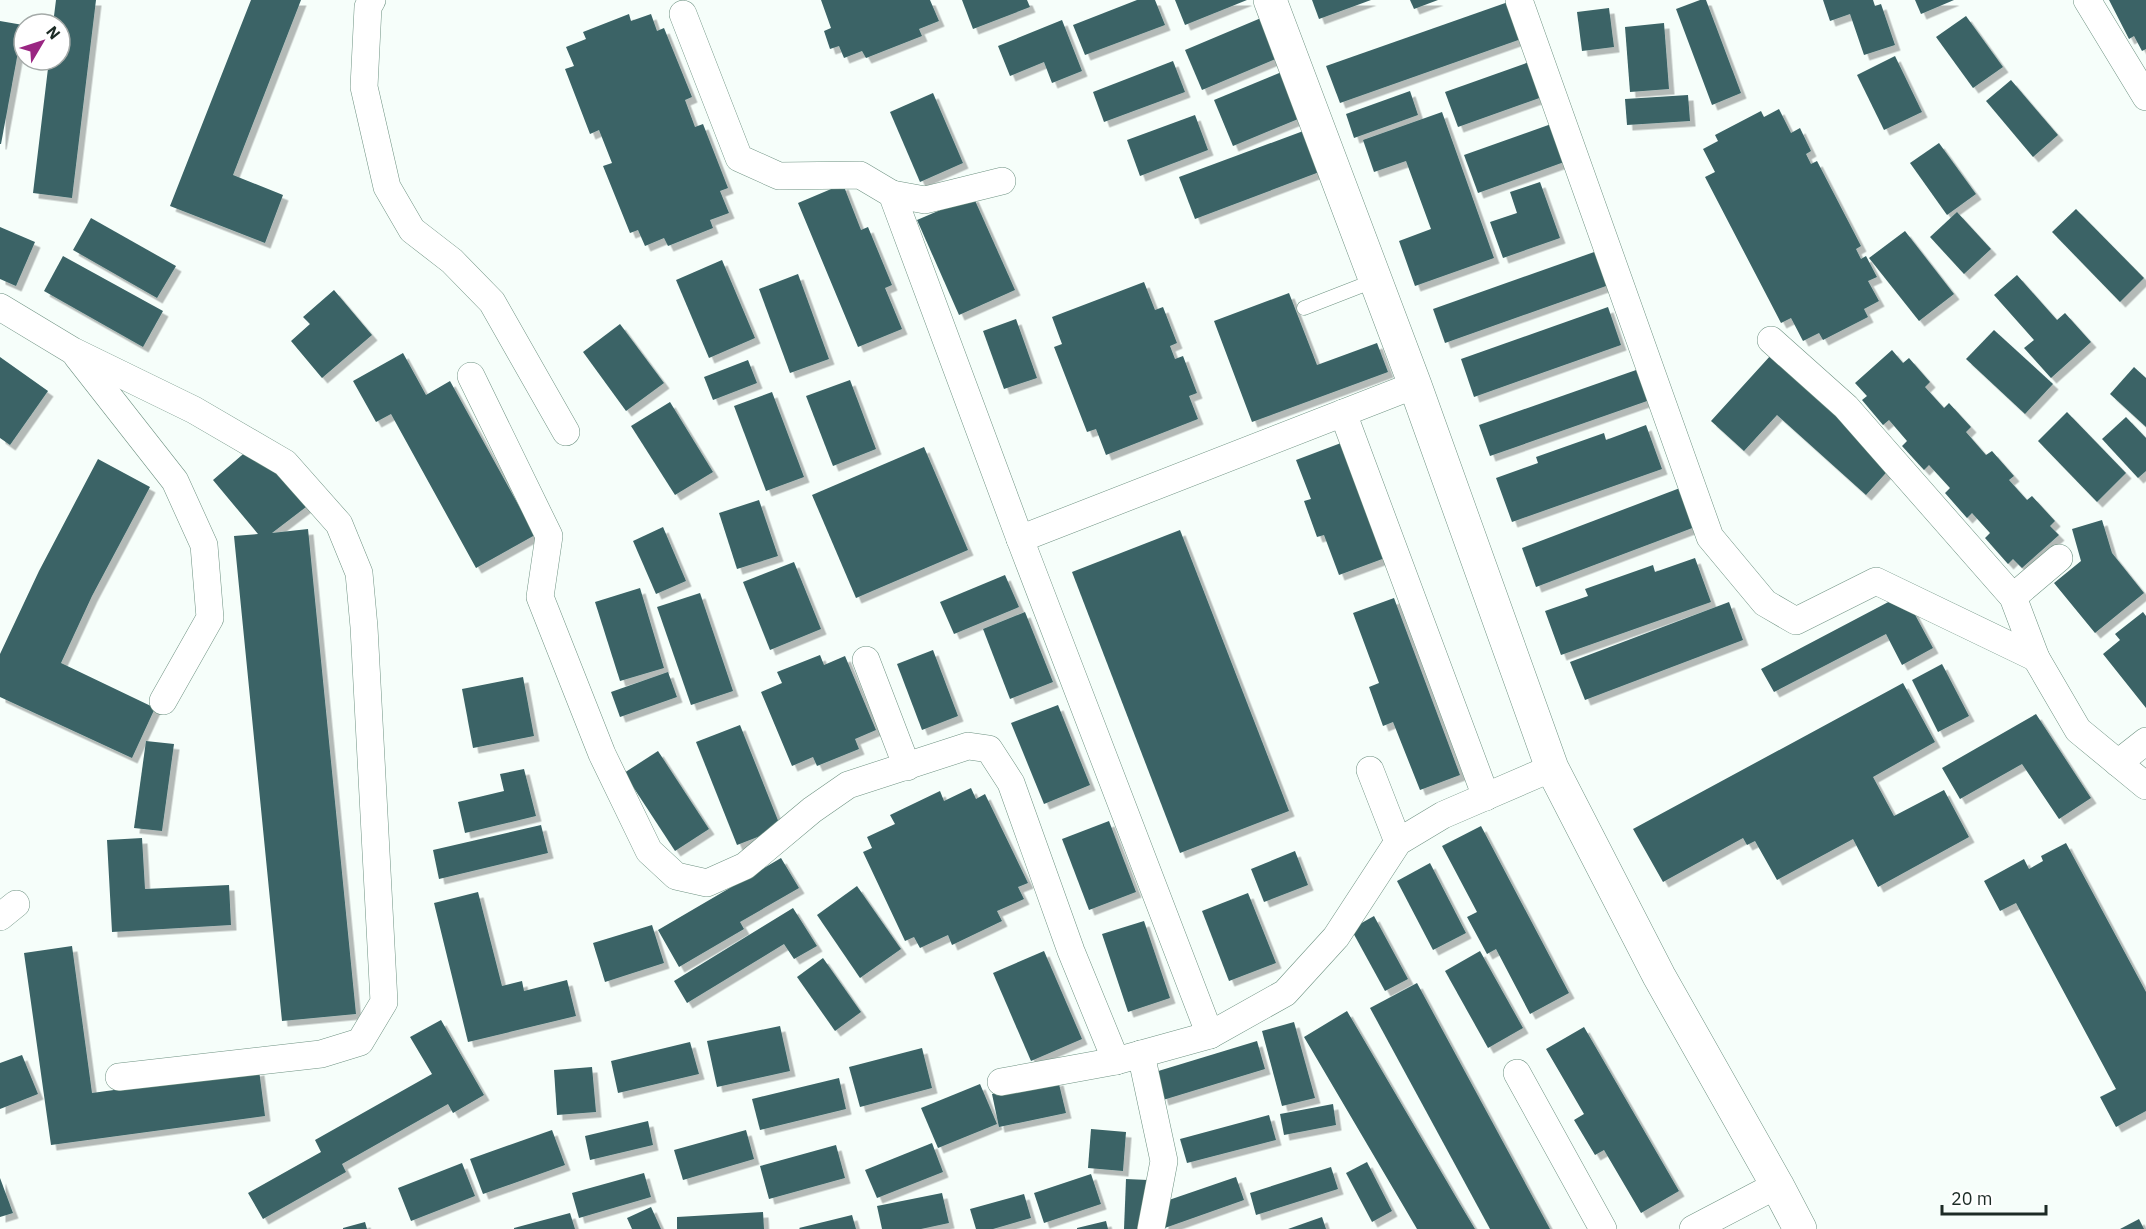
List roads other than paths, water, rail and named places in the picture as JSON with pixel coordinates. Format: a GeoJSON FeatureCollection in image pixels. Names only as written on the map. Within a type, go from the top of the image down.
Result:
{"type":"FeatureCollection","features":[{"type":"Feature","properties":{"kind":"street"},"geometry":{"type":"LineString","coordinates":[[372,0],[368,7],[364,87],[387,187],[412,230],[453,261],[492,303],[566,432]]}},
{"type":"Feature","properties":{"kind":"street"},"geometry":{"type":"LineString","coordinates":[[1270,0],[1415,385],[1552,768],[1659,976],[1778,1185],[1800,1229]]}},
{"type":"Feature","properties":{"kind":"street"},"geometry":{"type":"LineString","coordinates":[[1519,0],[1710,537],[1728,560],[1765,603],[1796,621],[1876,581],[2036,658]]}},
{"type":"Feature","properties":{"kind":"street"},"geometry":{"type":"LineString","coordinates":[[2087,0],[2146,96]]}},
{"type":"Feature","properties":{"kind":"street"},"geometry":{"type":"LineString","coordinates":[[683,15],[739,158],[779,176],[860,175],[892,194],[924,200],[1002,181]]}},
{"type":"Feature","properties":{"kind":"street"},"geometry":{"type":"LineString","coordinates":[[892,194],[1020,540],[1210,1035]]}},
{"type":"Feature","properties":{"kind":"street"},"geometry":{"type":"LineString","coordinates":[[0,307],[73,351],[194,410],[285,463],[339,524],[359,573],[364,627],[384,1002],[360,1042],[321,1054],[119,1077]]}},
{"type":"Feature","properties":{"kind":"street"},"geometry":{"type":"LineString","coordinates":[[1771,340],[1846,407],[2013,597],[2036,658],[2078,730],[2146,786]]}},
{"type":"Feature","properties":{"kind":"street"},"geometry":{"type":"LineString","coordinates":[[73,351],[175,481],[204,545],[210,618],[163,701]]}},
{"type":"Feature","properties":{"kind":"street"},"geometry":{"type":"LineString","coordinates":[[471,376],[549,536],[540,597],[602,754],[649,851],[676,876],[707,883],[745,866],[812,810],[848,784],[968,746],[989,749],[1011,783],[1071,951],[1128,1057],[1164,1161],[1151,1229]]}},
{"type":"Feature","properties":{"kind":"street"},"geometry":{"type":"LineString","coordinates":[[1020,540],[1415,385]]}},
{"type":"Feature","properties":{"kind":"street"},"geometry":{"type":"LineString","coordinates":[[1343,413],[1486,797]]}},
{"type":"Feature","properties":{"kind":"street"},"geometry":{"type":"LineString","coordinates":[[2013,597],[2060,558]]}},
{"type":"Feature","properties":{"kind":"street"},"geometry":{"type":"LineString","coordinates":[[866,660],[907,766]]}},
{"type":"Feature","properties":{"kind":"street"},"geometry":{"type":"LineString","coordinates":[[2118,763],[2146,741]]}},
{"type":"Feature","properties":{"kind":"street"},"geometry":{"type":"LineString","coordinates":[[1001,1082],[1128,1057],[1210,1035],[1285,993],[1336,937],[1398,842],[1443,815],[1552,768]]}},
{"type":"Feature","properties":{"kind":"street"},"geometry":{"type":"LineString","coordinates":[[1370,770],[1398,842]]}},
{"type":"Feature","properties":{"kind":"street"},"geometry":{"type":"LineString","coordinates":[[1517,1073],[1603,1229]]}},
{"type":"Feature","properties":{"kind":"street"},"geometry":{"type":"LineString","coordinates":[[1693,1229],[1778,1185]]}},
{"type":"Feature","properties":{"kind":"lane"},"geometry":{"type":"LineString","coordinates":[[1304,308],[1376,280]]}}]}
